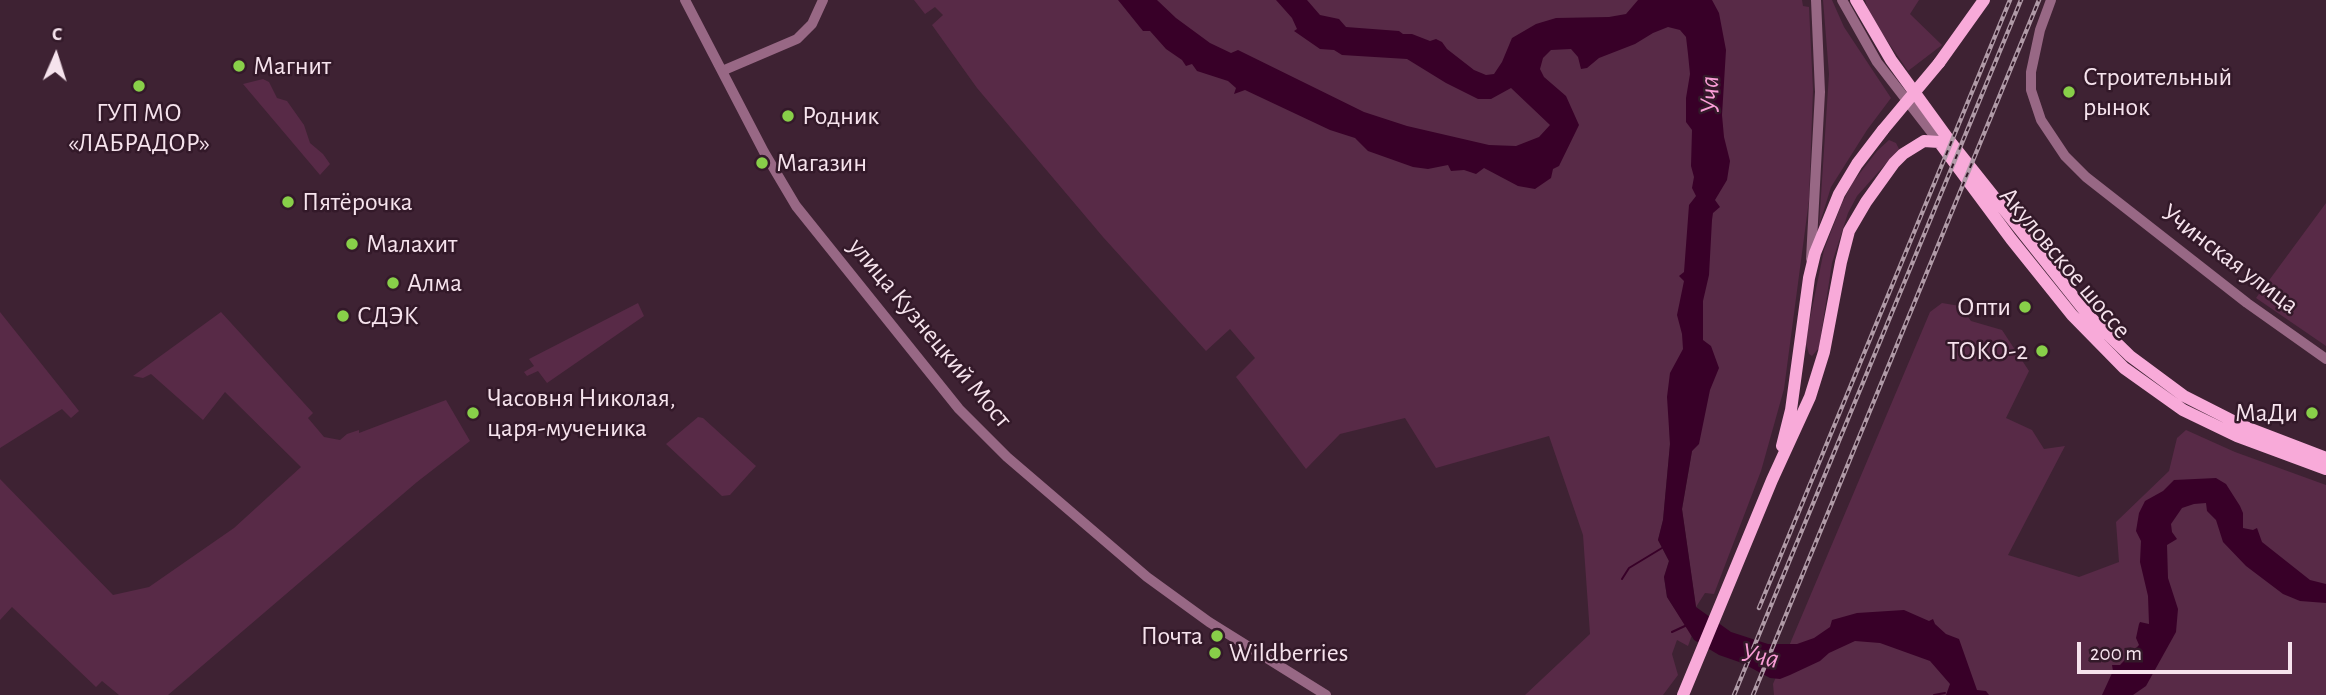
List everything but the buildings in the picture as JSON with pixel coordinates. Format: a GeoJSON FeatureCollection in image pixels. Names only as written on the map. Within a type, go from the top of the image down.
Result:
{"type":"FeatureCollection","features":[{"type":"Feature","properties":{"kind":"main road","name":"Акуловское шоссе"},"geometry":{"type":"LineString","coordinates":[[1856,0],[1891,60],[1952,144],[2088,314],[2130,356],[2184,396],[2207,408],[2243,426],[2326,458]]}},
{"type":"Feature","properties":{"kind":"main road"},"geometry":{"type":"LineString","coordinates":[[1772,480],[1791,410],[1809,278],[1822,230],[1857,164],[1939,63],[1984,0]]}},
{"type":"Feature","properties":{"kind":"main road"},"geometry":{"type":"LineString","coordinates":[[1683,693],[1772,480],[1805,409],[1829,327],[1844,247],[1855,219],[1876,187],[1903,154],[1924,141],[1939,142]]}},
{"type":"Feature","properties":{"kind":"main road","name":"Акуловское шоссе"},"geometry":{"type":"LineString","coordinates":[[1939,142],[2072,315],[2124,368],[2183,410],[2236,436],[2326,469]]}},
{"type":"Feature","properties":{"kind":"street","name":"улица Кузнецкий Мост"},"geometry":{"type":"LineString","coordinates":[[685,0],[764,152],[796,206],[958,409],[1007,457],[1147,577],[1209,622],[1326,695]]}},
{"type":"Feature","properties":{"kind":"street"},"geometry":{"type":"LineString","coordinates":[[722,71],[797,39],[812,24],[823,0]]}},
{"type":"Feature","properties":{"kind":"street"},"geometry":{"type":"LineString","coordinates":[[1809,278],[1820,92],[1816,0]]}},
{"type":"Feature","properties":{"kind":"street","name":"Акуловское шоссе"},"geometry":{"type":"LineString","coordinates":[[1843,0],[1877,62],[1939,142]]}},
{"type":"Feature","properties":{"kind":"street","name":"Учинская улица"},"geometry":{"type":"LineString","coordinates":[[2050,0],[2031,72],[2031,90],[2041,120],[2065,156],[2107,194],[2247,303],[2326,359]]}},
{"type":"Feature","properties":{"kind":"shaded area"},"geometry":{"type":"Polygon","coordinates":[[[914,0],[1802,0],[1803,6],[1809,7],[1813,90],[1809,200],[1784,389],[1761,471],[1714,594],[1705,593],[1696,607],[1682,509],[1695,446],[1669,412],[1670,444],[1663,520],[1658,540],[1669,561],[1664,577],[1667,597],[1692,635],[1688,646],[1677,640],[1672,654],[1678,675],[1663,695],[1525,695],[1590,634],[1583,535],[1549,436],[1436,468],[1405,418],[1340,434],[1306,469],[1236,377],[1255,358],[1230,329],[1206,351],[1103,237],[977,88],[932,25],[943,15],[935,7],[925,14],[914,0]]]}},
{"type":"Feature","properties":{"kind":"shaded area"},"geometry":{"type":"Polygon","coordinates":[[[1823,0],[1832,0],[1844,27],[1891,98],[1831,187],[1819,226],[1829,74],[1823,0]]]}},
{"type":"Feature","properties":{"kind":"shaded area"},"geometry":{"type":"Polygon","coordinates":[[[1865,0],[1919,0],[1910,14],[1942,45],[1908,71],[1870,16],[1865,0]]]}},
{"type":"Feature","properties":{"kind":"shaded area"},"geometry":{"type":"Polygon","coordinates":[[[263,79],[269,82],[277,98],[287,101],[304,125],[310,143],[330,164],[320,175],[243,84],[263,79]]]}},
{"type":"Feature","properties":{"kind":"shaded area"},"geometry":{"type":"Polygon","coordinates":[[[1889,140],[1896,143],[1899,149],[1857,196],[1848,213],[1832,263],[1819,348],[1812,356],[1806,344],[1824,250],[1853,182],[1889,140]]]}},
{"type":"Feature","properties":{"kind":"shaded area"},"geometry":{"type":"Polygon","coordinates":[[[2326,203],[2326,346],[2256,298],[2326,203]]]}},
{"type":"Feature","properties":{"kind":"shaded area"},"geometry":{"type":"Polygon","coordinates":[[[638,303],[644,316],[547,383],[538,371],[527,376],[524,372],[534,366],[529,359],[638,303]]]}},
{"type":"Feature","properties":{"kind":"shaded area"},"geometry":{"type":"Polygon","coordinates":[[[1942,303],[1960,306],[1971,321],[2002,330],[2029,371],[2006,418],[2032,430],[2044,449],[2065,446],[2008,555],[2079,577],[2119,562],[2116,522],[2169,471],[2177,438],[2186,430],[2235,452],[2326,485],[2326,695],[1774,695],[1773,684],[1930,312],[1942,303]]]}},
{"type":"Feature","properties":{"kind":"shaded area"},"geometry":{"type":"Polygon","coordinates":[[[0,312],[79,411],[71,418],[62,409],[0,448],[0,312]]]}},
{"type":"Feature","properties":{"kind":"shaded area"},"geometry":{"type":"Polygon","coordinates":[[[221,312],[313,413],[308,418],[324,437],[340,440],[347,434],[359,430],[359,433],[446,400],[470,441],[417,482],[168,695],[119,695],[102,681],[96,687],[12,607],[0,620],[0,479],[113,595],[149,587],[234,528],[301,467],[225,392],[203,420],[151,374],[143,378],[133,376],[221,312]]]}},
{"type":"Feature","properties":{"kind":"shaded area"},"geometry":{"type":"Polygon","coordinates":[[[698,417],[703,418],[756,466],[730,495],[722,496],[666,444],[698,417]]]}},
{"type":"Feature","properties":{"kind":"water","name":"Уча"},"geometry":{"type":"Polygon","coordinates":[[[1118,0],[1157,0],[1210,43],[1231,53],[1238,50],[1364,112],[1407,126],[1489,145],[1516,146],[1539,137],[1550,125],[1511,88],[1491,99],[1478,99],[1407,59],[1342,55],[1334,50],[1320,49],[1294,31],[1297,29],[1292,18],[1276,0],[1307,0],[1320,15],[1339,19],[1346,27],[1399,31],[1430,41],[1436,39],[1474,70],[1486,75],[1494,74],[1512,38],[1536,24],[1556,18],[1626,14],[1638,0],[1712,0],[1719,13],[1726,50],[1722,115],[1730,161],[1727,180],[1715,200],[1720,207],[1713,213],[1709,275],[1703,301],[1703,340],[1711,346],[1719,368],[1710,390],[1699,444],[1692,451],[1682,509],[1696,607],[1731,632],[1768,644],[1797,644],[1814,638],[1830,627],[1832,620],[1857,613],[1904,610],[1929,621],[1933,619],[1946,634],[1959,639],[1977,690],[1986,691],[1989,695],[1946,695],[1950,684],[1930,661],[1880,643],[1855,641],[1790,675],[1780,679],[1770,678],[1742,663],[1719,655],[1694,640],[1667,597],[1664,577],[1669,561],[1658,540],[1663,520],[1670,444],[1667,397],[1670,373],[1683,349],[1677,315],[1684,281],[1679,276],[1684,272],[1689,205],[1696,196],[1692,188],[1692,130],[1686,122],[1690,74],[1686,37],[1680,30],[1668,27],[1653,33],[1635,44],[1599,58],[1587,68],[1581,69],[1578,57],[1571,49],[1551,50],[1543,58],[1540,69],[1544,77],[1566,96],[1579,125],[1559,166],[1553,169],[1551,178],[1535,189],[1518,186],[1484,168],[1476,174],[1464,170],[1451,171],[1448,165],[1428,169],[1413,167],[1368,151],[1355,138],[1330,130],[1245,90],[1234,94],[1236,88],[1228,81],[1197,71],[1192,64],[1186,66],[1150,31],[1143,31],[1118,0]]]}},
{"type":"Feature","properties":{"kind":"water"},"geometry":{"type":"Polygon","coordinates":[[[2216,478],[2226,484],[2240,506],[2243,528],[2257,528],[2262,542],[2310,580],[2326,584],[2326,603],[2300,601],[2283,594],[2246,566],[2223,542],[2216,520],[2207,511],[2206,503],[2182,508],[2171,524],[2177,539],[2167,545],[2168,578],[2178,609],[2176,632],[2146,686],[2133,695],[2102,695],[2113,671],[2112,665],[2120,665],[2139,645],[2136,638],[2140,622],[2149,624],[2148,596],[2140,562],[2141,541],[2136,531],[2139,513],[2145,501],[2163,491],[2174,480],[2216,478]]]}},
{"type":"Feature","properties":{"kind":"waterway"},"geometry":{"type":"LineString","coordinates":[[1622,579],[1629,568],[1662,548]]}},
{"type":"Feature","properties":{"kind":"waterway"},"geometry":{"type":"LineString","coordinates":[[1672,632],[1687,625]]}},
{"type":"Feature","properties":{"kind":"waterway"},"geometry":{"type":"LineString","coordinates":[[1934,695],[1945,693]]}},
{"type":"Feature","properties":{"kind":"railway"},"geometry":{"type":"LineString","coordinates":[[1759,608],[2010,0]]}},
{"type":"Feature","properties":{"kind":"railway"},"geometry":{"type":"LineString","coordinates":[[1734,695],[2021,0]]}},
{"type":"Feature","properties":{"kind":"railway"},"geometry":{"type":"LineString","coordinates":[[1753,695],[2039,0]]}},
{"type":"Feature","properties":{"kind":"place","name":"Магнит"},"geometry":{"type":"Point","coordinates":[239,66]}},
{"type":"Feature","properties":{"kind":"place","name":"ГУП МО «ЛАБРАДОР»"},"geometry":{"type":"Point","coordinates":[139,86]}},
{"type":"Feature","properties":{"kind":"place","name":"Строительный рынок"},"geometry":{"type":"Point","coordinates":[2069,92]}},
{"type":"Feature","properties":{"kind":"place","name":"Родник"},"geometry":{"type":"Point","coordinates":[788,116]}},
{"type":"Feature","properties":{"kind":"place","name":"Магазин"},"geometry":{"type":"Point","coordinates":[762,163]}},
{"type":"Feature","properties":{"kind":"place","name":"Пятёрочка"},"geometry":{"type":"Point","coordinates":[288,202]}},
{"type":"Feature","properties":{"kind":"place","name":"Малахит"},"geometry":{"type":"Point","coordinates":[352,244]}},
{"type":"Feature","properties":{"kind":"place","name":"Алма"},"geometry":{"type":"Point","coordinates":[393,283]}},
{"type":"Feature","properties":{"kind":"place","name":"Опти"},"geometry":{"type":"Point","coordinates":[2025,307]}},
{"type":"Feature","properties":{"kind":"place","name":"СДЭК"},"geometry":{"type":"Point","coordinates":[343,316]}},
{"type":"Feature","properties":{"kind":"place","name":"ТОКО-2"},"geometry":{"type":"Point","coordinates":[2042,351]}},
{"type":"Feature","properties":{"kind":"place","name":"Часовня Николая, царя-мученика"},"geometry":{"type":"Point","coordinates":[473,413]}},
{"type":"Feature","properties":{"kind":"place","name":"МаДи"},"geometry":{"type":"Point","coordinates":[2312,413]}},
{"type":"Feature","properties":{"kind":"place","name":"Почта"},"geometry":{"type":"Point","coordinates":[1217,636]}},
{"type":"Feature","properties":{"kind":"place","name":"Wildberries"},"geometry":{"type":"Point","coordinates":[1215,653]}}]}
